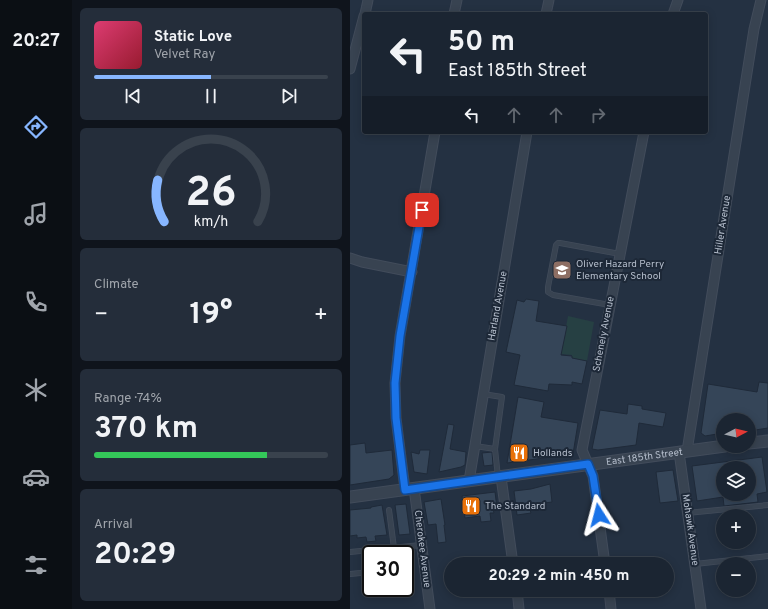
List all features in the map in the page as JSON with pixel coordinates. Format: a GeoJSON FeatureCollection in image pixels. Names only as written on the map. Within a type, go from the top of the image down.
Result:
{"type":"FeatureCollection","features":[{"type":"Feature","properties":{"kind":"street"},"geometry":{"type":"LineString","coordinates":[[365,12],[368,0]]}},
{"type":"Feature","properties":{"kind":"street"},"geometry":{"type":"LineString","coordinates":[[454,12],[457,0]]}},
{"type":"Feature","properties":{"kind":"street"},"geometry":{"type":"LineString","coordinates":[[546,12],[549,0]]}},
{"type":"Feature","properties":{"kind":"street"},"geometry":{"type":"LineString","coordinates":[[674,12],[678,0]]}},
{"type":"Feature","properties":{"kind":"street","name":"Hiller Avenue"},"geometry":{"type":"LineString","coordinates":[[683,451],[754,29],[761,0]]}},
{"type":"Feature","properties":{"kind":"street"},"geometry":{"type":"LineString","coordinates":[[350,69],[362,23]]}},
{"type":"Feature","properties":{"kind":"street","name":"Cherokee Avenue"},"geometry":{"type":"LineString","coordinates":[[430,609],[421,545],[396,418],[395,383],[400,336],[435,134]]}},
{"type":"Feature","properties":{"kind":"street","name":"Harland Avenue"},"geometry":{"type":"LineString","coordinates":[[468,480],[527,134]]}},
{"type":"Feature","properties":{"kind":"street","name":"Schenely Avenue"},"geometry":{"type":"LineString","coordinates":[[604,557],[593,476],[582,450],[644,134]]}},
{"type":"Feature","properties":{"kind":"street"},"geometry":{"type":"LineString","coordinates":[[350,258],[412,272]]}},
{"type":"Feature","properties":{"kind":"street"},"geometry":{"type":"LineString","coordinates":[[756,442],[768,440]]}},
{"type":"Feature","properties":{"kind":"street","name":"East 185th Street"},"geometry":{"type":"LineString","coordinates":[[350,497],[716,447]]}},
{"type":"Feature","properties":{"kind":"street","name":"Mohawk Avenue"},"geometry":{"type":"LineString","coordinates":[[683,451],[688,513],[701,609]]}},
{"type":"Feature","properties":{"kind":"street"},"geometry":{"type":"LineString","coordinates":[[500,477],[512,557]]}},
{"type":"Feature","properties":{"kind":"street"},"geometry":{"type":"LineString","coordinates":[[517,597],[519,609]]}},
{"type":"Feature","properties":{"kind":"street"},"geometry":{"type":"LineString","coordinates":[[610,597],[611,609]]}},
{"type":"Feature","properties":{"kind":"lane"},"geometry":{"type":"LineString","coordinates":[[610,305],[553,295],[548,292],[556,245],[560,243],[620,254]]}},
{"type":"Feature","properties":{"kind":"lane"},"geometry":{"type":"LineString","coordinates":[[483,394],[502,397],[495,449],[500,477]]}},
{"type":"Feature","properties":{"kind":"lane"},"geometry":{"type":"LineString","coordinates":[[474,446],[495,449]]}},
{"type":"Feature","properties":{"kind":"lane"},"geometry":{"type":"LineString","coordinates":[[688,513],[768,505]]}},
{"type":"Feature","properties":{"kind":"lane"},"geometry":{"type":"LineString","coordinates":[[389,510],[394,545]]}},
{"type":"Feature","properties":{"kind":"lane"},"geometry":{"type":"LineString","coordinates":[[414,546],[421,545]]}},
{"type":"Feature","properties":{"kind":"lane"},"geometry":{"type":"LineString","coordinates":[[350,552],[362,552]]}},
{"type":"Feature","properties":{"kind":"lane"},"geometry":{"type":"LineString","coordinates":[[695,564],[768,556]]}},
{"type":"Feature","properties":{"kind":"lane"},"geometry":{"type":"LineString","coordinates":[[350,574],[362,573]]}},
{"type":"Feature","properties":{"kind":"green space"},"geometry":{"type":"Polygon","coordinates":[[[568,316],[594,322],[587,361],[572,358],[572,355],[561,354],[568,316]]]}},
{"type":"Feature","properties":{"kind":"building"},"geometry":{"type":"Polygon","coordinates":[[[526,299],[539,301],[536,321],[567,326],[561,355],[572,356],[572,358],[587,361],[582,384],[572,382],[572,385],[549,384],[548,391],[514,385],[520,355],[506,352],[517,300],[524,302],[526,299]]]}},
{"type":"Feature","properties":{"kind":"building"},"geometry":{"type":"Polygon","coordinates":[[[759,382],[768,383],[768,428],[756,430],[756,413],[716,413],[716,434],[705,436],[701,433],[708,384],[757,392],[759,382]]]}},
{"type":"Feature","properties":{"kind":"building"},"geometry":{"type":"Polygon","coordinates":[[[518,397],[544,402],[541,417],[578,423],[573,454],[507,463],[518,397]]]}},
{"type":"Feature","properties":{"kind":"building"},"geometry":{"type":"Polygon","coordinates":[[[628,404],[642,406],[642,409],[666,413],[663,427],[639,423],[636,445],[598,450],[592,449],[600,410],[627,414],[628,404]]]}},
{"type":"Feature","properties":{"kind":"building"},"geometry":{"type":"Polygon","coordinates":[[[448,424],[454,425],[450,449],[466,452],[465,465],[439,472],[448,424]]]}},
{"type":"Feature","properties":{"kind":"building"},"geometry":{"type":"Polygon","coordinates":[[[365,443],[366,453],[392,450],[394,475],[389,479],[350,485],[350,445],[365,443]]]}},
{"type":"Feature","properties":{"kind":"building"},"geometry":{"type":"Polygon","coordinates":[[[420,450],[430,450],[427,474],[414,472],[411,452],[419,454],[420,450]]]}},
{"type":"Feature","properties":{"kind":"building"},"geometry":{"type":"Polygon","coordinates":[[[492,452],[493,465],[484,466],[482,453],[492,452]]]}},
{"type":"Feature","properties":{"kind":"building"},"geometry":{"type":"Polygon","coordinates":[[[762,457],[767,492],[757,494],[758,502],[724,506],[723,501],[756,501],[756,461],[731,461],[762,457]]]}},
{"type":"Feature","properties":{"kind":"building"},"geometry":{"type":"Polygon","coordinates":[[[716,463],[716,498],[697,501],[692,466],[716,463]]]}},
{"type":"Feature","properties":{"kind":"building"},"geometry":{"type":"Polygon","coordinates":[[[673,470],[678,501],[660,503],[656,472],[673,470]]]}},
{"type":"Feature","properties":{"kind":"building"},"geometry":{"type":"Polygon","coordinates":[[[550,484],[552,502],[544,503],[545,507],[530,510],[531,513],[517,515],[514,491],[531,489],[550,484]]]}},
{"type":"Feature","properties":{"kind":"building"},"geometry":{"type":"Polygon","coordinates":[[[495,492],[497,508],[493,509],[494,513],[490,513],[491,521],[481,522],[480,516],[465,518],[462,496],[495,492]]]}},
{"type":"Feature","properties":{"kind":"building"},"geometry":{"type":"Polygon","coordinates":[[[441,499],[446,542],[438,543],[436,524],[428,525],[424,502],[441,499]]]}},
{"type":"Feature","properties":{"kind":"building"},"geometry":{"type":"Polygon","coordinates":[[[406,504],[410,534],[399,535],[395,505],[406,504]]]}},
{"type":"Feature","properties":{"kind":"building"},"geometry":{"type":"Polygon","coordinates":[[[382,505],[387,535],[375,536],[376,541],[367,542],[366,537],[357,538],[357,535],[350,536],[350,510],[371,508],[382,505]]]}},
{"type":"Feature","properties":{"kind":"place","name":"Oliver Hazard Perry Elementary School"},"geometry":{"type":"Point","coordinates":[562,270]}},
{"type":"Feature","properties":{"kind":"place","name":"Hollands"},"geometry":{"type":"Point","coordinates":[519,453]}},
{"type":"Feature","properties":{"kind":"place","name":"The Standard"},"geometry":{"type":"Point","coordinates":[471,506]}},
{"type":"Feature","properties":{"kind":"route"},"geometry":{"type":"LineString","coordinates":[[422,210],[400,336],[395,383],[396,418],[405,490],[588,464],[593,476],[599,515]]}}]}
